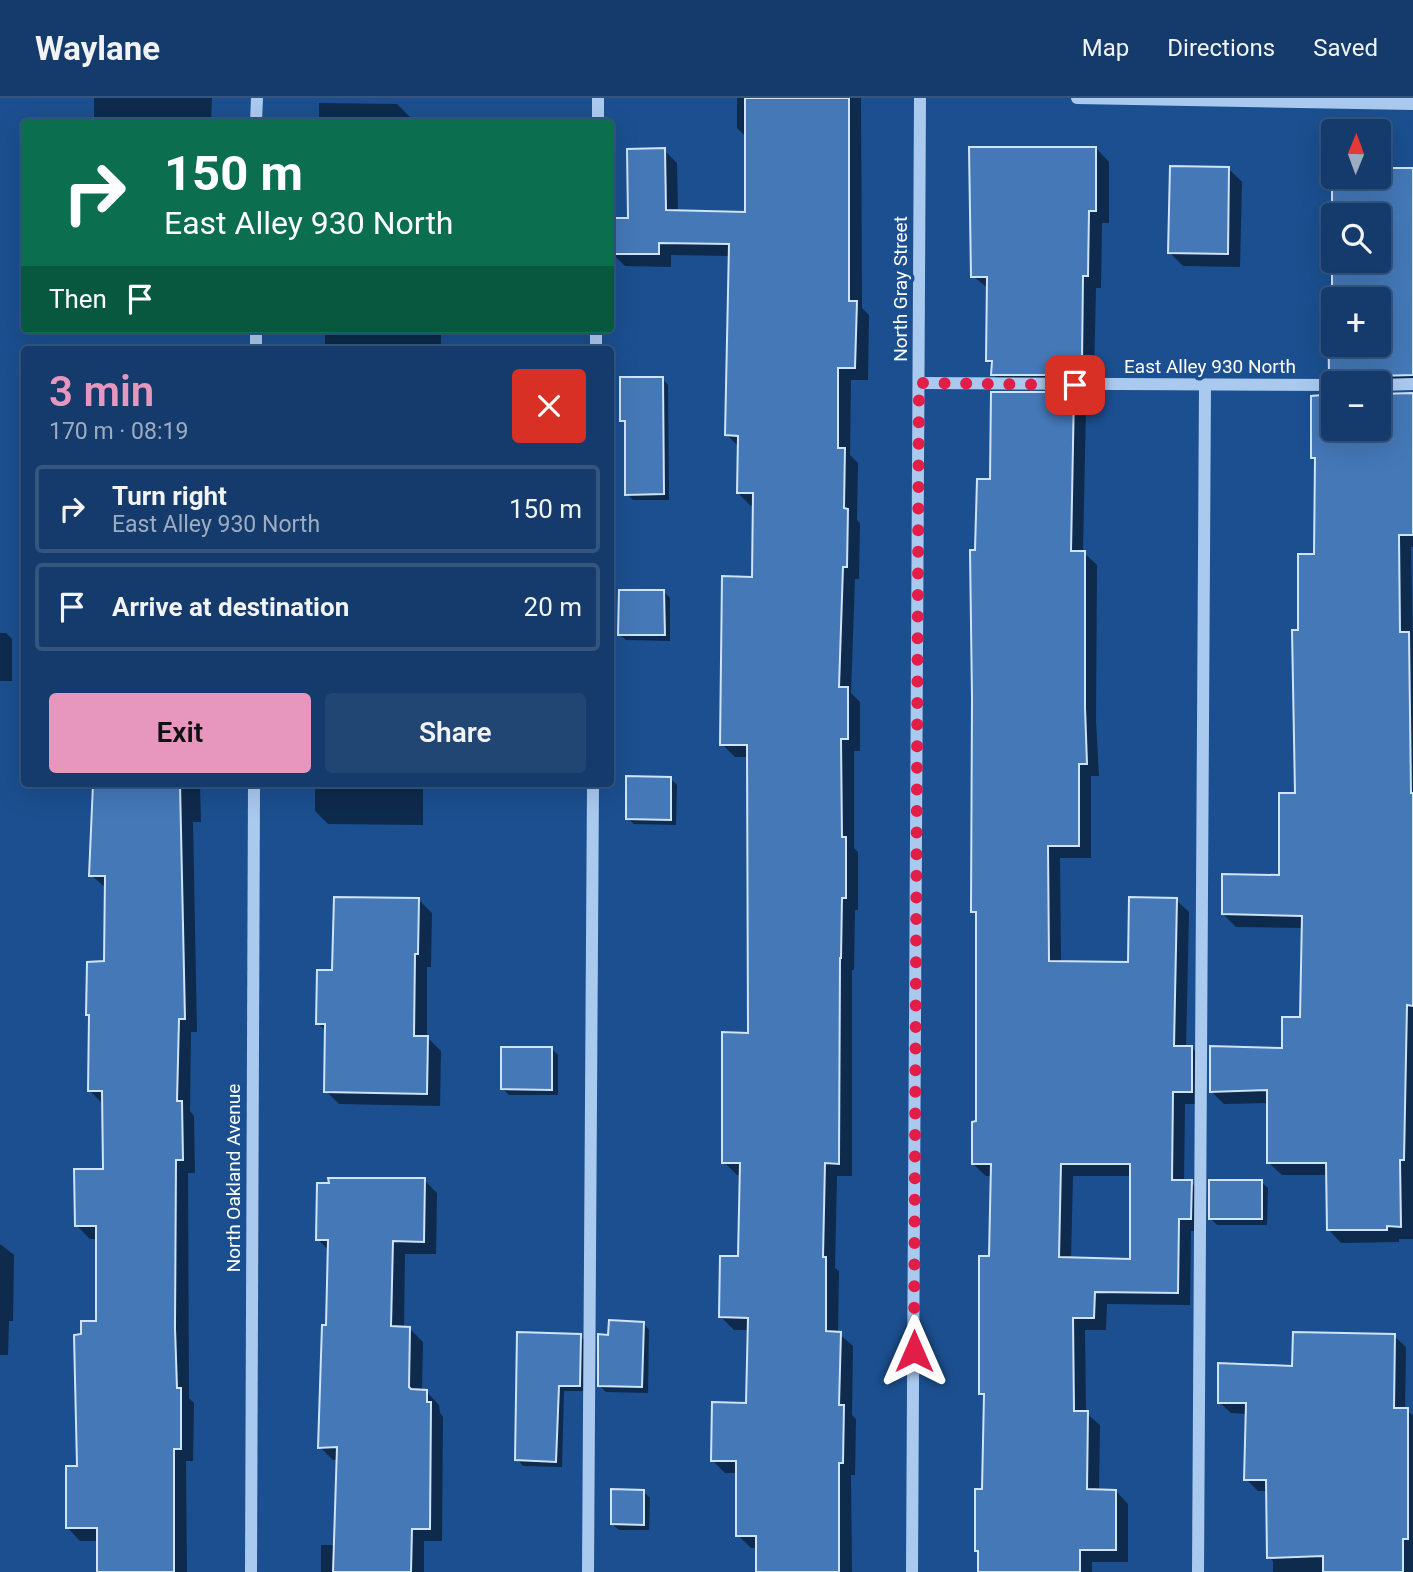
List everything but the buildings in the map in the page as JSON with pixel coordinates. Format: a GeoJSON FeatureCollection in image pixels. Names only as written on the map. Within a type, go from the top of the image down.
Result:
{"type":"FeatureCollection","features":[{"type":"Feature","properties":{"kind":"street"},"geometry":{"type":"LineString","coordinates":[[256,119],[257,98]]}},
{"type":"Feature","properties":{"kind":"street"},"geometry":{"type":"LineString","coordinates":[[597,119],[598,98]]}},
{"type":"Feature","properties":{"kind":"street","name":"North Gray Street"},"geometry":{"type":"LineString","coordinates":[[912,1572],[920,98]]}},
{"type":"Feature","properties":{"kind":"street"},"geometry":{"type":"LineString","coordinates":[[1077,98],[1413,104]]}},
{"type":"Feature","properties":{"kind":"street","name":"East Alley 930 North"},"geometry":{"type":"LineString","coordinates":[[919,383],[1321,385]]}},
{"type":"Feature","properties":{"kind":"street"},"geometry":{"type":"LineString","coordinates":[[1391,384],[1413,384]]}},
{"type":"Feature","properties":{"kind":"street"},"geometry":{"type":"LineString","coordinates":[[1198,1572],[1205,386]]}},
{"type":"Feature","properties":{"kind":"street","name":"North Oakland Avenue"},"geometry":{"type":"LineString","coordinates":[[251,1572],[254,787]]}},
{"type":"Feature","properties":{"kind":"street"},"geometry":{"type":"LineString","coordinates":[[588,1572],[593,787]]}},
{"type":"Feature","properties":{"kind":"route"},"geometry":{"type":"LineString","coordinates":[[914,1351],[919,383],[1075,385]]}}]}
